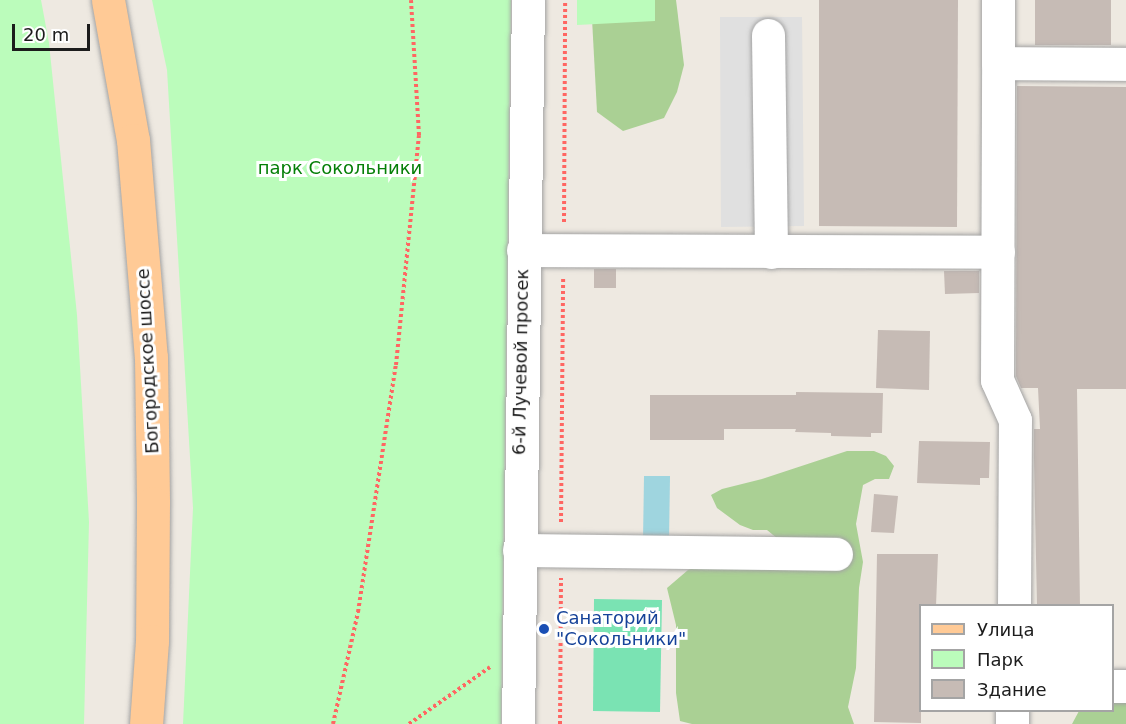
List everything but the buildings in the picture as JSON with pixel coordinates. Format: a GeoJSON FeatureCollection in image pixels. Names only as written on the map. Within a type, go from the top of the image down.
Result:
{"type":"FeatureCollection","features":[{"type":"Feature","properties":{"kind":"main road","name":"Богородское шоссе"},"geometry":{"type":"LineString","coordinates":[[108,0],[133,140],[151,357],[152,607],[146,724]]}},
{"type":"Feature","properties":{"kind":"street","name":"6-й Лучевой просек"},"geometry":{"type":"LineString","coordinates":[[518,724],[517,648],[528,0]]}},
{"type":"Feature","properties":{"kind":"street"},"geometry":{"type":"LineString","coordinates":[[998,0],[997,380],[1015,420],[1014,604]]}},
{"type":"Feature","properties":{"kind":"street"},"geometry":{"type":"LineString","coordinates":[[768,35],[771,252]]}},
{"type":"Feature","properties":{"kind":"street"},"geometry":{"type":"LineString","coordinates":[[998,63],[1126,64]]}},
{"type":"Feature","properties":{"kind":"street"},"geometry":{"type":"LineString","coordinates":[[523,250],[998,252]]}},
{"type":"Feature","properties":{"kind":"street"},"geometry":{"type":"LineString","coordinates":[[519,550],[836,554]]}},
{"type":"Feature","properties":{"kind":"path"},"geometry":{"type":"LineString","coordinates":[[333,724],[357,612],[396,364],[419,135],[411,0]]}},
{"type":"Feature","properties":{"kind":"path"},"geometry":{"type":"LineString","coordinates":[[560,724],[565,0]]}},
{"type":"Feature","properties":{"kind":"path"},"geometry":{"type":"LineString","coordinates":[[410,724],[517,648]]}},
{"type":"Feature","properties":{"kind":"green space"},"geometry":{"type":"Polygon","coordinates":[[[0,0],[41,0],[49,43],[77,315],[89,522],[84,724],[0,724],[0,0]]]}},
{"type":"Feature","properties":{"kind":"green space","name":"парк Сокольники"},"geometry":{"type":"Polygon","coordinates":[[[152,0],[511,0],[501,724],[183,724],[193,508],[167,70],[152,0]]]}},
{"type":"Feature","properties":{"kind":"green space"},"geometry":{"type":"Polygon","coordinates":[[[577,0],[655,0],[655,21],[577,25],[577,0]]]}},
{"type":"Feature","properties":{"kind":"green space"},"geometry":{"type":"Polygon","coordinates":[[[591,0],[676,0],[684,65],[677,92],[664,118],[623,131],[597,112],[591,0]]]}},
{"type":"Feature","properties":{"kind":"green space"},"geometry":{"type":"Polygon","coordinates":[[[847,451],[874,451],[886,456],[894,466],[889,479],[875,479],[863,485],[856,524],[863,562],[859,588],[856,668],[848,707],[854,724],[692,724],[680,721],[676,693],[676,625],[667,588],[688,570],[778,539],[767,530],[753,530],[740,525],[717,508],[711,495],[722,489],[762,479],[847,451]]]}},
{"type":"Feature","properties":{"kind":"green space"},"geometry":{"type":"Polygon","coordinates":[[[594,599],[662,600],[660,712],[593,711],[594,599]]]}},
{"type":"Feature","properties":{"kind":"green space"},"geometry":{"type":"Polygon","coordinates":[[[1114,696],[1126,699],[1126,724],[1072,724],[1078,712],[1114,712],[1114,696]]]}},
{"type":"Feature","properties":{"kind":"shaded area"},"geometry":{"type":"Polygon","coordinates":[[[720,17],[802,17],[804,226],[721,227],[720,17]]]}},
{"type":"Feature","properties":{"kind":"water"},"geometry":{"type":"Polygon","coordinates":[[[644,476],[670,476],[669,541],[643,541],[644,476]]]}},
{"type":"Feature","properties":{"kind":"place","name":"Санаторий \"Сокольники\""},"geometry":{"type":"Point","coordinates":[544,629]}}]}
